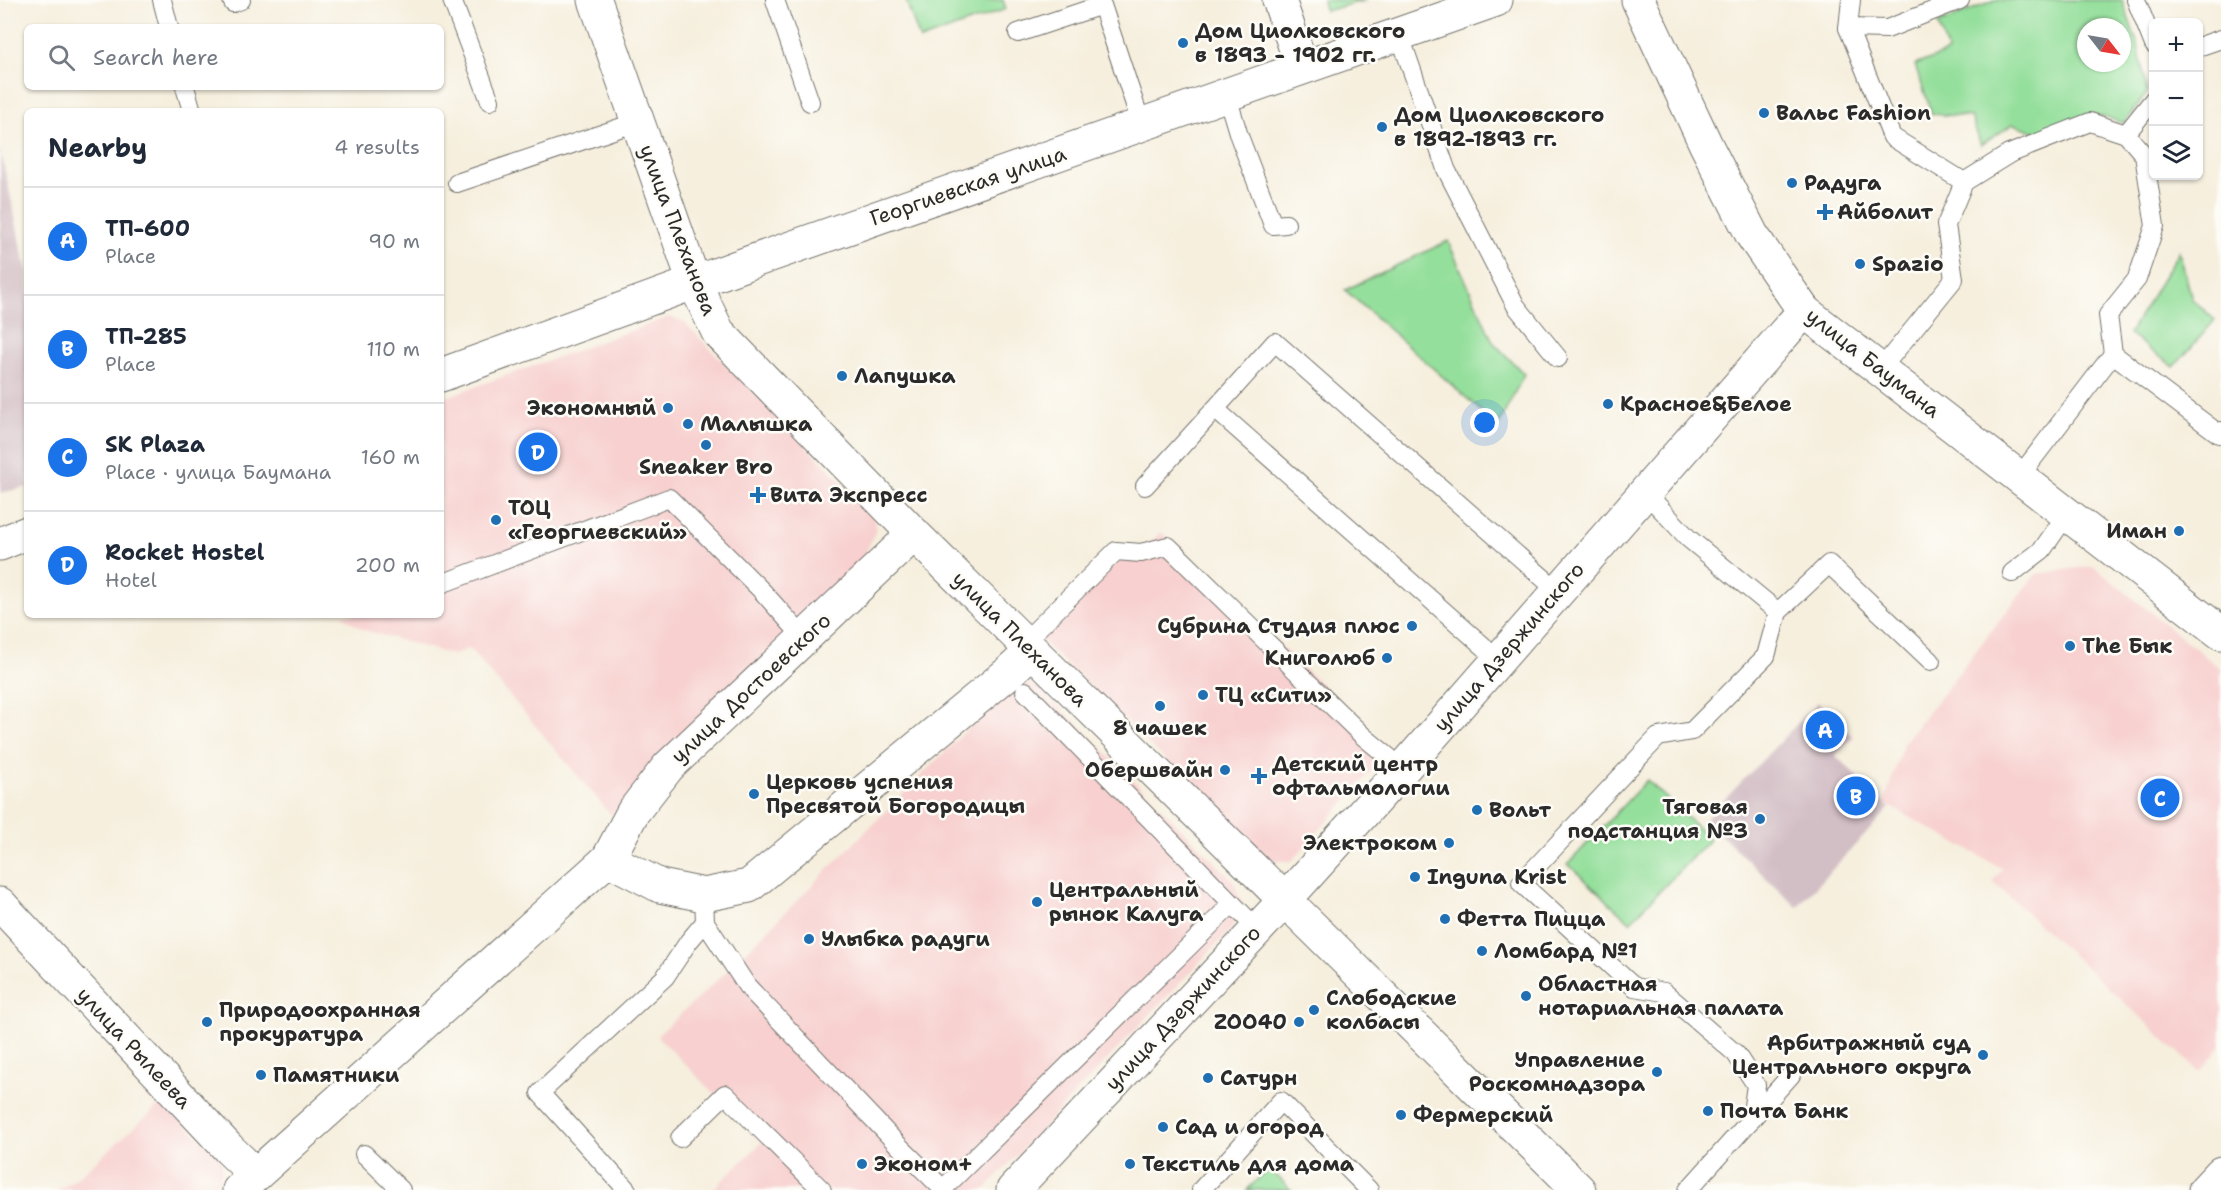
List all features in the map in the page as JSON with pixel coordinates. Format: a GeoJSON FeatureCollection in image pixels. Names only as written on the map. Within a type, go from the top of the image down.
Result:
{"type":"FeatureCollection","features":[{"type":"Feature","properties":{"kind":"street","name":"улица Плеханова"},"geometry":{"type":"LineString","coordinates":[[595,0],[694,282],[718,332],[914,534],[1579,1190]]}},
{"type":"Feature","properties":{"kind":"street"},"geometry":{"type":"LineString","coordinates":[[1279,0],[1302,68]]}},
{"type":"Feature","properties":{"kind":"street","name":"Георгиевская улица"},"geometry":{"type":"LineString","coordinates":[[444,374],[694,282],[1496,0]]}},
{"type":"Feature","properties":{"kind":"street","name":"улица Баумана"},"geometry":{"type":"LineString","coordinates":[[1638,0],[1706,145],[1752,235],[1804,311],[2221,633]]}},
{"type":"Feature","properties":{"kind":"street","name":"улица Дзержинского"},"geometry":{"type":"LineString","coordinates":[[1013,1190],[1284,901],[1403,769],[1804,311]]}},
{"type":"Feature","properties":{"kind":"street"},"geometry":{"type":"LineString","coordinates":[[0,544],[24,534]]}},
{"type":"Feature","properties":{"kind":"street","name":"улица Достоевского"},"geometry":{"type":"LineString","coordinates":[[254,1185],[290,1145],[608,859],[633,812],[668,767],[914,534]]}},
{"type":"Feature","properties":{"kind":"street"},"geometry":{"type":"LineString","coordinates":[[608,859],[705,909],[750,886],[990,688],[1028,646]]}},
{"type":"Feature","properties":{"kind":"street","name":"улица Рылеева"},"geometry":{"type":"LineString","coordinates":[[1,908],[229,1149],[254,1185]]}},
{"type":"Feature","properties":{"kind":"street"},"geometry":{"type":"LineString","coordinates":[[2205,1190],[2221,1173]]}},
{"type":"Feature","properties":{"kind":"lane"},"geometry":{"type":"LineString","coordinates":[[162,0],[168,24]]}},
{"type":"Feature","properties":{"kind":"lane"},"geometry":{"type":"LineString","coordinates":[[232,0],[232,3],[241,0]]}},
{"type":"Feature","properties":{"kind":"lane"},"geometry":{"type":"LineString","coordinates":[[452,0],[490,101]]}},
{"type":"Feature","properties":{"kind":"lane"},"geometry":{"type":"LineString","coordinates":[[775,0],[810,102]]}},
{"type":"Feature","properties":{"kind":"lane"},"geometry":{"type":"LineString","coordinates":[[1851,0],[1848,28],[1893,137],[1964,182]]}},
{"type":"Feature","properties":{"kind":"lane"},"geometry":{"type":"LineString","coordinates":[[1848,28],[1887,29],[1960,0]]}},
{"type":"Feature","properties":{"kind":"lane"},"geometry":{"type":"LineString","coordinates":[[2136,0],[2149,32]]}},
{"type":"Feature","properties":{"kind":"lane"},"geometry":{"type":"LineString","coordinates":[[1018,33],[1102,5],[1142,126]]}},
{"type":"Feature","properties":{"kind":"lane"},"geometry":{"type":"LineString","coordinates":[[1398,33],[1446,169],[1516,306],[1558,358]]}},
{"type":"Feature","properties":{"kind":"lane"},"geometry":{"type":"LineString","coordinates":[[2203,46],[2221,39]]}},
{"type":"Feature","properties":{"kind":"lane"},"geometry":{"type":"LineString","coordinates":[[186,90],[191,108]]}},
{"type":"Feature","properties":{"kind":"lane"},"geometry":{"type":"LineString","coordinates":[[1227,96],[1239,136],[1273,225],[1286,224]]}},
{"type":"Feature","properties":{"kind":"lane"},"geometry":{"type":"LineString","coordinates":[[2126,134],[2149,105]]}},
{"type":"Feature","properties":{"kind":"lane"},"geometry":{"type":"LineString","coordinates":[[457,183],[637,122]]}},
{"type":"Feature","properties":{"kind":"lane"},"geometry":{"type":"LineString","coordinates":[[1880,369],[1954,279],[1946,225],[1964,182],[2009,154],[2090,122],[2126,134],[2144,155],[2155,226],[2137,279],[2108,315],[2113,354],[2019,477]]}},
{"type":"Feature","properties":{"kind":"lane"},"geometry":{"type":"LineString","coordinates":[[1146,486],[1275,342],[1558,591]]}},
{"type":"Feature","properties":{"kind":"lane"},"geometry":{"type":"LineString","coordinates":[[2113,354],[2219,434],[2221,431]]}},
{"type":"Feature","properties":{"kind":"lane"},"geometry":{"type":"LineString","coordinates":[[1215,409],[1498,659]]}},
{"type":"Feature","properties":{"kind":"lane"},"geometry":{"type":"LineString","coordinates":[[1645,492],[1688,538],[1778,612]]}},
{"type":"Feature","properties":{"kind":"lane"},"geometry":{"type":"LineString","coordinates":[[444,583],[669,498],[762,591],[804,638]]}},
{"type":"Feature","properties":{"kind":"lane"},"geometry":{"type":"LineString","coordinates":[[2012,573],[2042,550],[2067,514]]}},
{"type":"Feature","properties":{"kind":"lane"},"geometry":{"type":"LineString","coordinates":[[1028,646],[1116,551],[1141,553],[1168,546],[1363,736],[1403,769]]}},
{"type":"Feature","properties":{"kind":"lane"},"geometry":{"type":"LineString","coordinates":[[1751,1120],[1756,1085],[1736,1054],[1664,992],[1634,987],[1521,883],[1658,737],[1692,731],[1766,656],[1778,612],[1829,564],[1931,661]]}},
{"type":"Feature","properties":{"kind":"lane"},"geometry":{"type":"LineString","coordinates":[[1025,691],[1257,929]]}},
{"type":"Feature","properties":{"kind":"lane"},"geometry":{"type":"LineString","coordinates":[[705,909],[747,986],[899,1146],[944,1189],[1232,904]]}},
{"type":"Feature","properties":{"kind":"lane"},"geometry":{"type":"LineString","coordinates":[[627,1190],[540,1093],[665,977],[689,940],[705,909]]}},
{"type":"Feature","properties":{"kind":"lane"},"geometry":{"type":"LineString","coordinates":[[1688,1190],[1791,1075]]}},
{"type":"Feature","properties":{"kind":"lane"},"geometry":{"type":"LineString","coordinates":[[680,1138],[725,1094],[822,1190]]}},
{"type":"Feature","properties":{"kind":"lane"},"geometry":{"type":"LineString","coordinates":[[1201,1190],[1281,1101],[1369,1190]]}},
{"type":"Feature","properties":{"kind":"lane"},"geometry":{"type":"LineString","coordinates":[[364,1154],[401,1190]]}},
{"type":"Feature","properties":{"kind":"shaded area"},"geometry":{"type":"Polygon","coordinates":[[[0,148],[24,259],[24,488],[0,493],[0,148]]]}},
{"type":"Feature","properties":{"kind":"shaded area"},"geometry":{"type":"Polygon","coordinates":[[[669,317],[684,322],[872,513],[876,530],[863,559],[611,815],[469,648],[453,655],[364,630],[346,618],[444,618],[444,398],[669,317]]]}},
{"type":"Feature","properties":{"kind":"shaded area"},"geometry":{"type":"Polygon","coordinates":[[[1161,532],[1390,750],[1292,861],[1271,861],[1041,640],[1128,551],[1135,558],[1161,532]]]}},
{"type":"Feature","properties":{"kind":"shaded area"},"geometry":{"type":"Polygon","coordinates":[[[2093,566],[2221,669],[2221,1046],[2200,1072],[1992,881],[2003,869],[1884,803],[1903,744],[2036,574],[2093,566]]]}},
{"type":"Feature","properties":{"kind":"shaded area"},"geometry":{"type":"Polygon","coordinates":[[[1025,681],[1041,688],[1233,880],[1242,904],[1231,929],[984,1190],[712,1190],[762,1142],[657,1036],[728,970],[1004,692],[1025,681]]]}},
{"type":"Feature","properties":{"kind":"shaded area"},"geometry":{"type":"Polygon","coordinates":[[[1818,702],[1853,737],[1835,755],[1890,808],[1797,907],[1705,820],[1818,702]]]}},
{"type":"Feature","properties":{"kind":"shaded area"},"geometry":{"type":"Polygon","coordinates":[[[162,1103],[222,1158],[222,1174],[213,1190],[58,1190],[78,1177],[162,1103]]]}},
{"type":"Feature","properties":{"kind":"green space"},"geometry":{"type":"Polygon","coordinates":[[[906,0],[1003,0],[1006,9],[920,40],[906,0]]]}},
{"type":"Feature","properties":{"kind":"green space"},"geometry":{"type":"Polygon","coordinates":[[[1323,0],[1366,0],[1325,11],[1323,0]]]}},
{"type":"Feature","properties":{"kind":"green space"},"geometry":{"type":"Polygon","coordinates":[[[1995,0],[2122,0],[2128,18],[2077,18],[2077,72],[2131,72],[2131,25],[2138,45],[2147,93],[2124,123],[2093,114],[2041,134],[2013,124],[1981,145],[1971,117],[1932,114],[1915,65],[1948,52],[1938,24],[1995,0]]]}},
{"type":"Feature","properties":{"kind":"green space"},"geometry":{"type":"Polygon","coordinates":[[[1448,241],[1493,342],[1524,374],[1498,426],[1345,290],[1448,241]]]}},
{"type":"Feature","properties":{"kind":"green space"},"geometry":{"type":"Polygon","coordinates":[[[2179,251],[2192,299],[2215,320],[2174,367],[2129,334],[2179,251]]]}},
{"type":"Feature","properties":{"kind":"green space"},"geometry":{"type":"Polygon","coordinates":[[[1647,780],[1710,839],[1630,922],[1568,864],[1647,780]]]}},
{"type":"Feature","properties":{"kind":"green space"},"geometry":{"type":"Polygon","coordinates":[[[1269,1168],[1291,1190],[1247,1190],[1269,1168]]]}},
{"type":"Feature","properties":{"kind":"place","name":"Дом Циолковского в 1893 - 1902 гг."},"geometry":{"type":"Point","coordinates":[1183,43]}},
{"type":"Feature","properties":{"kind":"place","name":"Вальс Fashion"},"geometry":{"type":"Point","coordinates":[1764,113]}},
{"type":"Feature","properties":{"kind":"place","name":"Дом Циолковского в 1892-1893 гг."},"geometry":{"type":"Point","coordinates":[1382,127]}},
{"type":"Feature","properties":{"kind":"place","name":"Радуга"},"geometry":{"type":"Point","coordinates":[1792,183]}},
{"type":"Feature","properties":{"kind":"place","name":"Айболит"},"geometry":{"type":"Point","coordinates":[1825,212]}},
{"type":"Feature","properties":{"kind":"place","name":"Spazio"},"geometry":{"type":"Point","coordinates":[1860,264]}},
{"type":"Feature","properties":{"kind":"place","name":"Лапушка"},"geometry":{"type":"Point","coordinates":[842,376]}},
{"type":"Feature","properties":{"kind":"place","name":"Красное&Белое"},"geometry":{"type":"Point","coordinates":[1608,404]}},
{"type":"Feature","properties":{"kind":"place","name":"Экономный"},"geometry":{"type":"Point","coordinates":[668,408]}},
{"type":"Feature","properties":{"kind":"place","name":"Малышка"},"geometry":{"type":"Point","coordinates":[688,424]}},
{"type":"Feature","properties":{"kind":"place","name":"Sneaker Bro"},"geometry":{"type":"Point","coordinates":[706,445]}},
{"type":"Feature","properties":{"kind":"place","name":"Rocket Hostel"},"geometry":{"type":"Point","coordinates":[538,452]}},
{"type":"Feature","properties":{"kind":"place","name":"Вита Экспресс"},"geometry":{"type":"Point","coordinates":[758,495]}},
{"type":"Feature","properties":{"kind":"place","name":"ТОЦ «Георгиевский»"},"geometry":{"type":"Point","coordinates":[496,520]}},
{"type":"Feature","properties":{"kind":"place","name":"Иман"},"geometry":{"type":"Point","coordinates":[2179,531]}},
{"type":"Feature","properties":{"kind":"place","name":"Субрина Студия плюс"},"geometry":{"type":"Point","coordinates":[1412,626]}},
{"type":"Feature","properties":{"kind":"place","name":"The Бык"},"geometry":{"type":"Point","coordinates":[2070,646]}},
{"type":"Feature","properties":{"kind":"place","name":"Книголюб"},"geometry":{"type":"Point","coordinates":[1387,658]}},
{"type":"Feature","properties":{"kind":"place","name":"ТЦ «Сити»"},"geometry":{"type":"Point","coordinates":[1203,695]}},
{"type":"Feature","properties":{"kind":"place","name":"8 чашек"},"geometry":{"type":"Point","coordinates":[1160,706]}},
{"type":"Feature","properties":{"kind":"place","name":"ТП-600"},"geometry":{"type":"Point","coordinates":[1825,730]}},
{"type":"Feature","properties":{"kind":"place","name":"Обершвайн"},"geometry":{"type":"Point","coordinates":[1225,770]}},
{"type":"Feature","properties":{"kind":"place","name":"Детский центр офтальмологии"},"geometry":{"type":"Point","coordinates":[1259,776]}},
{"type":"Feature","properties":{"kind":"place","name":"Церковь успения Пресвятой Богородицы"},"geometry":{"type":"Point","coordinates":[754,794]}},
{"type":"Feature","properties":{"kind":"place","name":"ТП-285"},"geometry":{"type":"Point","coordinates":[1856,796]}},
{"type":"Feature","properties":{"kind":"place","name":"SK Plaza"},"geometry":{"type":"Point","coordinates":[2160,798]}},
{"type":"Feature","properties":{"kind":"place","name":"Вольт"},"geometry":{"type":"Point","coordinates":[1477,810]}},
{"type":"Feature","properties":{"kind":"place","name":"Тяговая подстанция №3"},"geometry":{"type":"Point","coordinates":[1760,819]}},
{"type":"Feature","properties":{"kind":"place","name":"Электроком"},"geometry":{"type":"Point","coordinates":[1449,843]}},
{"type":"Feature","properties":{"kind":"place","name":"Inguna Krist"},"geometry":{"type":"Point","coordinates":[1415,877]}},
{"type":"Feature","properties":{"kind":"place","name":"Центральный рынок Калуга"},"geometry":{"type":"Point","coordinates":[1037,902]}},
{"type":"Feature","properties":{"kind":"place","name":"Фетта Пицца"},"geometry":{"type":"Point","coordinates":[1445,919]}},
{"type":"Feature","properties":{"kind":"place","name":"Улыбка радуги"},"geometry":{"type":"Point","coordinates":[809,939]}},
{"type":"Feature","properties":{"kind":"place","name":"Ломбард №1"},"geometry":{"type":"Point","coordinates":[1482,951]}},
{"type":"Feature","properties":{"kind":"place","name":"Областная нотариальная палата"},"geometry":{"type":"Point","coordinates":[1526,996]}},
{"type":"Feature","properties":{"kind":"place","name":"Слободские колбасы"},"geometry":{"type":"Point","coordinates":[1314,1010]}},
{"type":"Feature","properties":{"kind":"place","name":"Природоохранная прокуратура"},"geometry":{"type":"Point","coordinates":[207,1022]}},
{"type":"Feature","properties":{"kind":"place","name":"ZOO40"},"geometry":{"type":"Point","coordinates":[1299,1022]}},
{"type":"Feature","properties":{"kind":"place","name":"Арбитражный суд Центрального округа"},"geometry":{"type":"Point","coordinates":[1983,1055]}},
{"type":"Feature","properties":{"kind":"place","name":"Управление Роскомнадзора"},"geometry":{"type":"Point","coordinates":[1657,1072]}},
{"type":"Feature","properties":{"kind":"place","name":"Памятники"},"geometry":{"type":"Point","coordinates":[261,1075]}},
{"type":"Feature","properties":{"kind":"place","name":"Сатурн"},"geometry":{"type":"Point","coordinates":[1208,1078]}},
{"type":"Feature","properties":{"kind":"place","name":"Почта Банк"},"geometry":{"type":"Point","coordinates":[1708,1111]}},
{"type":"Feature","properties":{"kind":"place","name":"Фермерский"},"geometry":{"type":"Point","coordinates":[1401,1115]}},
{"type":"Feature","properties":{"kind":"place","name":"Сад и огород"},"geometry":{"type":"Point","coordinates":[1163,1127]}},
{"type":"Feature","properties":{"kind":"place","name":"Эконом+"},"geometry":{"type":"Point","coordinates":[862,1164]}},
{"type":"Feature","properties":{"kind":"place","name":"Текстиль для дома"},"geometry":{"type":"Point","coordinates":[1130,1164]}}]}
